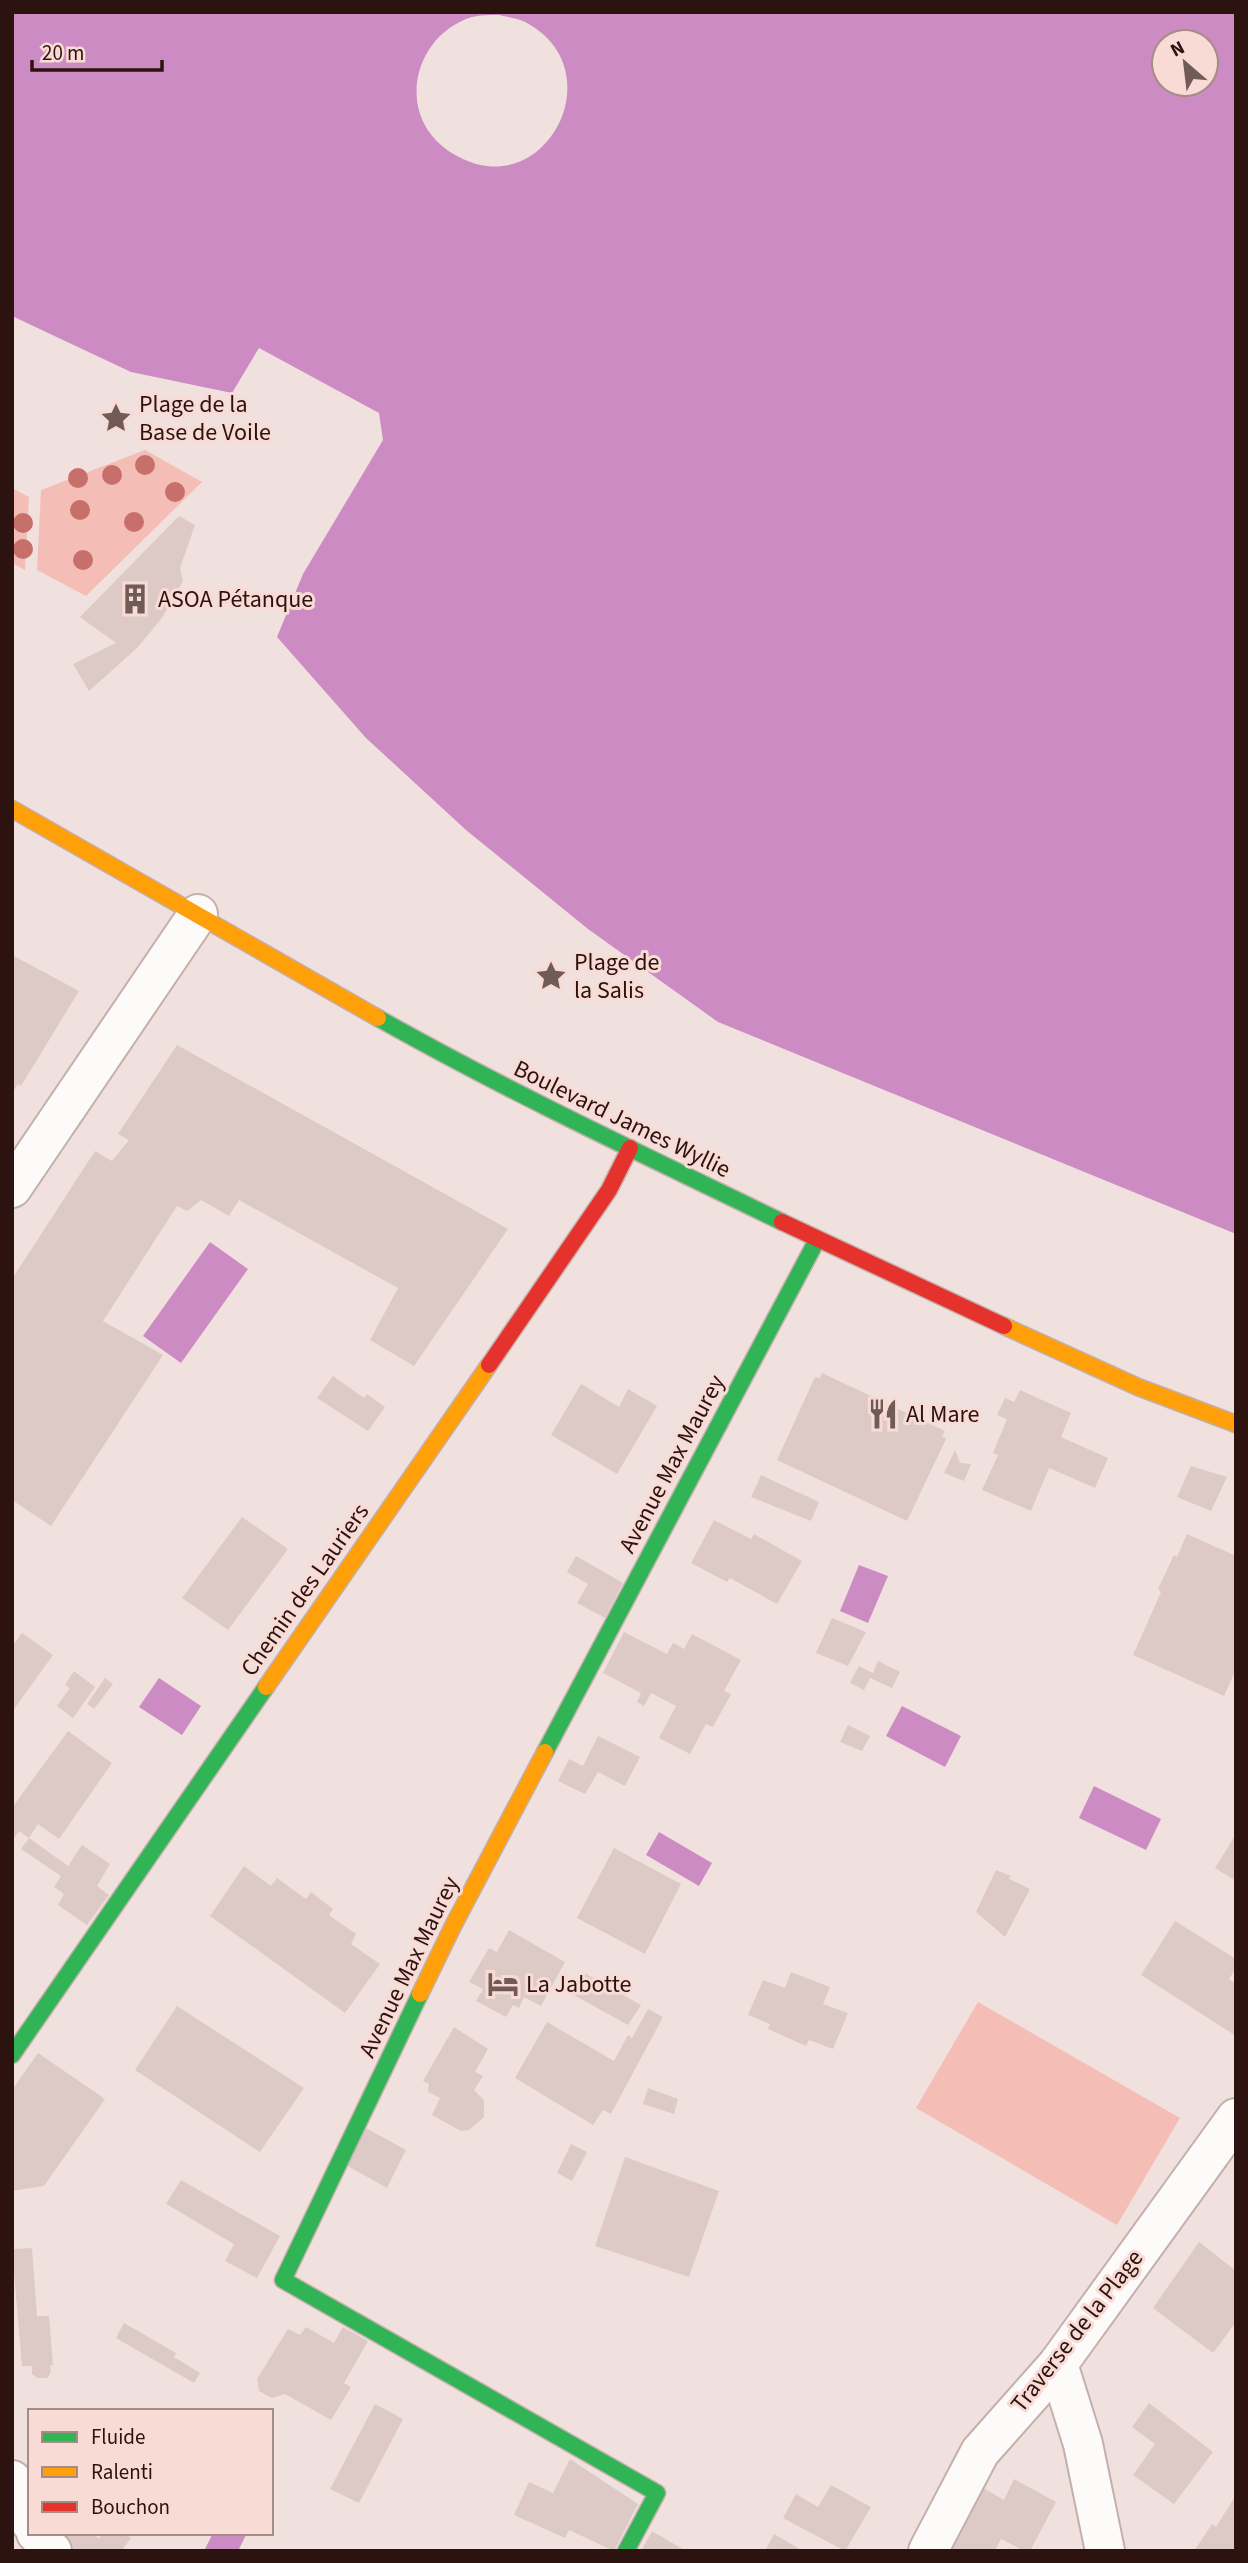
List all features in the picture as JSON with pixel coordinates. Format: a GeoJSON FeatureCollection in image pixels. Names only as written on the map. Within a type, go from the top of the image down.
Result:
{"type":"FeatureCollection","features":[{"type":"Feature","properties":{"kind":"street","name":"Boulevard James Wyllie"},"geometry":{"type":"LineString","coordinates":[[12,809],[446,1056],[817,1240],[1138,1387],[1236,1424]]}},
{"type":"Feature","properties":{"kind":"street"},"geometry":{"type":"LineString","coordinates":[[12,1188],[198,914]]}},
{"type":"Feature","properties":{"kind":"street","name":"Chemin des Lauriers"},"geometry":{"type":"LineString","coordinates":[[12,2055],[601,1201],[630,1148]]}},
{"type":"Feature","properties":{"kind":"street","name":"Avenue Max Maurey"},"geometry":{"type":"LineString","coordinates":[[626,2551],[657,2493],[282,2280],[453,1926],[817,1240]]}},
{"type":"Feature","properties":{"kind":"street","name":"Traverse de la Plage"},"geometry":{"type":"LineString","coordinates":[[928,2551],[980,2452],[1058,2364],[1236,2118]]}},
{"type":"Feature","properties":{"kind":"street"},"geometry":{"type":"LineString","coordinates":[[1058,2364],[1083,2444],[1105,2551]]}},
{"type":"Feature","properties":{"kind":"street"},"geometry":{"type":"LineString","coordinates":[[12,2480],[16,2498],[28,2519]]}},
{"type":"Feature","properties":{"kind":"street"},"geometry":{"type":"LineString","coordinates":[[38,2535],[52,2551]]}},
{"type":"Feature","properties":{"kind":"shaded area"},"geometry":{"type":"Polygon","coordinates":[[[12,12],[1236,12],[1236,1234],[718,1022],[588,929],[466,830],[366,738],[277,637],[303,574],[383,440],[379,413],[259,348],[232,393],[131,372],[12,316],[12,12]],[[482,15],[458,23],[445,31],[435,42],[420,68],[417,99],[427,129],[449,151],[463,159],[494,166],[521,161],[543,145],[559,123],[567,96],[565,68],[551,43],[525,22],[482,15]]]}},
{"type":"Feature","properties":{"kind":"shaded area"},"geometry":{"type":"Polygon","coordinates":[[[145,450],[202,482],[86,596],[37,570],[41,490],[145,450]]]}},
{"type":"Feature","properties":{"kind":"shaded area"},"geometry":{"type":"Polygon","coordinates":[[[12,488],[29,497],[25,570],[12,563],[12,488]]]}},
{"type":"Feature","properties":{"kind":"shaded area"},"geometry":{"type":"Polygon","coordinates":[[[210,1242],[248,1269],[181,1363],[143,1336],[210,1242]]]}},
{"type":"Feature","properties":{"kind":"shaded area"},"geometry":{"type":"Polygon","coordinates":[[[859,1565],[888,1576],[868,1623],[840,1611],[859,1565]]]}},
{"type":"Feature","properties":{"kind":"shaded area"},"geometry":{"type":"Polygon","coordinates":[[[159,1678],[201,1706],[182,1735],[139,1707],[159,1678]]]}},
{"type":"Feature","properties":{"kind":"shaded area"},"geometry":{"type":"Polygon","coordinates":[[[902,1706],[961,1736],[945,1767],[886,1736],[902,1706]]]}},
{"type":"Feature","properties":{"kind":"shaded area"},"geometry":{"type":"Polygon","coordinates":[[[1094,1786],[1161,1819],[1146,1850],[1079,1818],[1094,1786]]]}},
{"type":"Feature","properties":{"kind":"shaded area"},"geometry":{"type":"Polygon","coordinates":[[[659,1832],[712,1863],[699,1886],[646,1855],[659,1832]]]}},
{"type":"Feature","properties":{"kind":"shaded area"},"geometry":{"type":"Polygon","coordinates":[[[978,2002],[1180,2118],[1117,2225],[916,2108],[978,2002]]]}},
{"type":"Feature","properties":{"kind":"shaded area"},"geometry":{"type":"Polygon","coordinates":[[[212,2535],[246,2535],[238,2551],[204,2551],[212,2535]]]}},
{"type":"Feature","properties":{"kind":"building","name":"ASOA Pétanque"},"geometry":{"type":"Polygon","coordinates":[[[179,516],[195,525],[180,568],[183,581],[162,618],[137,648],[89,691],[73,664],[116,643],[80,617],[179,516]]]}},
{"type":"Feature","properties":{"kind":"building"},"geometry":{"type":"Polygon","coordinates":[[[12,955],[79,991],[21,1086],[18,1084],[12,1093],[12,955]]]}},
{"type":"Feature","properties":{"kind":"building"},"geometry":{"type":"Polygon","coordinates":[[[177,1045],[508,1229],[414,1366],[370,1340],[398,1288],[239,1200],[229,1216],[201,1200],[187,1211],[177,1206],[103,1321],[163,1355],[51,1526],[12,1500],[12,1279],[95,1151],[112,1161],[129,1140],[118,1134],[177,1045]]]}},
{"type":"Feature","properties":{"kind":"building"},"geometry":{"type":"Polygon","coordinates":[[[822,1373],[945,1431],[942,1436],[946,1439],[907,1521],[777,1460],[815,1377],[820,1378],[822,1373]]]}},
{"type":"Feature","properties":{"kind":"building"},"geometry":{"type":"Polygon","coordinates":[[[333,1376],[364,1398],[367,1394],[385,1407],[368,1431],[317,1398],[333,1376]]]}},
{"type":"Feature","properties":{"kind":"building"},"geometry":{"type":"Polygon","coordinates":[[[581,1384],[619,1407],[628,1389],[657,1406],[617,1474],[551,1435],[581,1384]]]}},
{"type":"Feature","properties":{"kind":"building"},"geometry":{"type":"Polygon","coordinates":[[[1020,1390],[1071,1413],[1061,1437],[1108,1458],[1095,1488],[1049,1468],[1031,1511],[982,1490],[998,1455],[993,1453],[1007,1419],[997,1415],[1005,1398],[1014,1402],[1020,1390]]]}},
{"type":"Feature","properties":{"kind":"building"},"geometry":{"type":"Polygon","coordinates":[[[955,1450],[960,1463],[971,1464],[964,1481],[944,1473],[955,1450]]]}},
{"type":"Feature","properties":{"kind":"building"},"geometry":{"type":"Polygon","coordinates":[[[1191,1466],[1227,1477],[1211,1511],[1177,1497],[1191,1466]]]}},
{"type":"Feature","properties":{"kind":"building"},"geometry":{"type":"Polygon","coordinates":[[[761,1475],[819,1502],[811,1521],[751,1497],[761,1475]]]}},
{"type":"Feature","properties":{"kind":"building"},"geometry":{"type":"Polygon","coordinates":[[[242,1517],[288,1549],[228,1630],[182,1598],[242,1517]]]}},
{"type":"Feature","properties":{"kind":"building"},"geometry":{"type":"Polygon","coordinates":[[[714,1520],[751,1539],[754,1534],[802,1561],[777,1604],[730,1578],[727,1582],[691,1563],[714,1520]]]}},
{"type":"Feature","properties":{"kind":"building"},"geometry":{"type":"Polygon","coordinates":[[[1187,1534],[1236,1556],[1236,1669],[1224,1696],[1133,1655],[1161,1592],[1158,1589],[1187,1534]]]}},
{"type":"Feature","properties":{"kind":"building"},"geometry":{"type":"Polygon","coordinates":[[[576,1556],[623,1583],[605,1618],[577,1603],[588,1584],[567,1572],[576,1556]]]}},
{"type":"Feature","properties":{"kind":"building"},"geometry":{"type":"Polygon","coordinates":[[[832,1618],[866,1632],[848,1666],[816,1653],[832,1618]]]}},
{"type":"Feature","properties":{"kind":"building"},"geometry":{"type":"Polygon","coordinates":[[[624,1632],[667,1654],[673,1643],[684,1649],[692,1634],[741,1660],[724,1691],[731,1694],[713,1727],[706,1724],[690,1754],[659,1738],[676,1706],[651,1693],[644,1706],[637,1702],[641,1693],[603,1673],[624,1632]]]}},
{"type":"Feature","properties":{"kind":"building"},"geometry":{"type":"Polygon","coordinates":[[[22,1633],[53,1655],[12,1712],[12,1647],[22,1633]]]}},
{"type":"Feature","properties":{"kind":"building"},"geometry":{"type":"Polygon","coordinates":[[[878,1661],[900,1672],[892,1688],[870,1678],[864,1690],[850,1683],[859,1666],[873,1673],[878,1661]]]}},
{"type":"Feature","properties":{"kind":"building"},"geometry":{"type":"Polygon","coordinates":[[[74,1671],[95,1687],[73,1718],[57,1706],[70,1688],[65,1685],[74,1671]]]}},
{"type":"Feature","properties":{"kind":"building"},"geometry":{"type":"Polygon","coordinates":[[[105,1678],[113,1684],[94,1709],[87,1704],[105,1678]]]}},
{"type":"Feature","properties":{"kind":"building"},"geometry":{"type":"Polygon","coordinates":[[[848,1725],[870,1736],[862,1751],[840,1742],[848,1725]]]}},
{"type":"Feature","properties":{"kind":"building"},"geometry":{"type":"Polygon","coordinates":[[[68,1731],[112,1763],[59,1839],[38,1824],[29,1838],[19,1831],[12,1841],[12,1808],[68,1731]]]}},
{"type":"Feature","properties":{"kind":"building"},"geometry":{"type":"Polygon","coordinates":[[[598,1736],[640,1757],[625,1786],[598,1772],[585,1794],[558,1781],[569,1759],[583,1766],[598,1736]]]}},
{"type":"Feature","properties":{"kind":"building"},"geometry":{"type":"Polygon","coordinates":[[[1236,1834],[1236,1881],[1215,1868],[1236,1834]]]}},
{"type":"Feature","properties":{"kind":"building"},"geometry":{"type":"Polygon","coordinates":[[[29,1838],[68,1866],[82,1845],[110,1864],[97,1886],[109,1895],[87,1925],[58,1905],[64,1894],[54,1887],[61,1876],[21,1849],[29,1838]]]}},
{"type":"Feature","properties":{"kind":"building"},"geometry":{"type":"Polygon","coordinates":[[[614,1848],[681,1884],[645,1954],[577,1918],[614,1848]]]}},
{"type":"Feature","properties":{"kind":"building"},"geometry":{"type":"Polygon","coordinates":[[[244,1866],[271,1886],[277,1878],[306,1899],[311,1892],[333,1909],[329,1915],[356,1934],[351,1944],[380,1964],[345,2013],[210,1916],[244,1866]]]}},
{"type":"Feature","properties":{"kind":"building"},"geometry":{"type":"Polygon","coordinates":[[[996,1870],[1030,1889],[1005,1937],[976,1912],[996,1870]]]}},
{"type":"Feature","properties":{"kind":"building"},"geometry":{"type":"Polygon","coordinates":[[[1175,1921],[1236,1959],[1236,1968],[1229,1979],[1236,1984],[1236,2036],[1141,1975],[1175,1921]]]}},
{"type":"Feature","properties":{"kind":"building"},"geometry":{"type":"Polygon","coordinates":[[[509,1930],[565,1962],[541,2006],[524,1997],[519,2008],[513,2005],[506,2017],[476,2001],[483,1989],[469,1982],[489,1948],[497,1952],[509,1930]]]}},
{"type":"Feature","properties":{"kind":"building"},"geometry":{"type":"Polygon","coordinates":[[[791,1972],[830,1987],[823,2004],[848,2013],[833,2049],[809,2040],[806,2046],[768,2029],[770,2024],[748,2015],[763,1980],[785,1988],[791,1972]]]}},
{"type":"Feature","properties":{"kind":"building"},"geometry":{"type":"Polygon","coordinates":[[[584,1973],[641,2005],[628,2025],[572,1994],[584,1973]]]}},
{"type":"Feature","properties":{"kind":"building"},"geometry":{"type":"Polygon","coordinates":[[[177,2006],[304,2088],[260,2152],[135,2070],[177,2006]]]}},
{"type":"Feature","properties":{"kind":"building"},"geometry":{"type":"Polygon","coordinates":[[[648,2009],[663,2017],[611,2114],[603,2110],[593,2125],[515,2078],[547,2022],[614,2061],[628,2035],[632,2038],[648,2009]]]}},
{"type":"Feature","properties":{"kind":"building"},"geometry":{"type":"Polygon","coordinates":[[[454,2027],[488,2049],[475,2072],[483,2076],[474,2090],[484,2100],[484,2117],[469,2130],[461,2131],[432,2115],[440,2098],[428,2092],[429,2084],[423,2081],[454,2027]]]}},
{"type":"Feature","properties":{"kind":"building"},"geometry":{"type":"Polygon","coordinates":[[[38,2053],[105,2099],[44,2186],[12,2191],[12,2090],[38,2053]]]}},
{"type":"Feature","properties":{"kind":"building"},"geometry":{"type":"Polygon","coordinates":[[[648,2088],[678,2099],[674,2114],[643,2104],[648,2088]]]}},
{"type":"Feature","properties":{"kind":"building"},"geometry":{"type":"Polygon","coordinates":[[[364,2127],[406,2150],[387,2188],[344,2164],[364,2127]]]}},
{"type":"Feature","properties":{"kind":"building"},"geometry":{"type":"Polygon","coordinates":[[[571,2144],[587,2152],[572,2181],[557,2173],[571,2144]]]}},
{"type":"Feature","properties":{"kind":"building"},"geometry":{"type":"Polygon","coordinates":[[[625,2157],[719,2191],[689,2277],[595,2246],[625,2157]]]}},
{"type":"Feature","properties":{"kind":"building"},"geometry":{"type":"Polygon","coordinates":[[[181,2180],[280,2236],[257,2278],[225,2261],[234,2244],[166,2204],[181,2180]]]}},
{"type":"Feature","properties":{"kind":"building"},"geometry":{"type":"Polygon","coordinates":[[[1199,2242],[1236,2271],[1236,2322],[1213,2353],[1153,2308],[1199,2242]]]}},
{"type":"Feature","properties":{"kind":"building"},"geometry":{"type":"Polygon","coordinates":[[[32,2248],[37,2316],[49,2316],[53,2365],[50,2365],[48,2378],[37,2378],[32,2374],[32,2366],[22,2366],[12,2249],[32,2248]]]}},
{"type":"Feature","properties":{"kind":"building"},"geometry":{"type":"Polygon","coordinates":[[[124,2323],[176,2353],[174,2357],[200,2373],[194,2383],[116,2338],[124,2323]]]}},
{"type":"Feature","properties":{"kind":"building"},"geometry":{"type":"Polygon","coordinates":[[[306,2327],[334,2343],[343,2327],[368,2341],[344,2383],[351,2387],[331,2420],[285,2394],[272,2398],[259,2391],[257,2379],[288,2329],[300,2335],[306,2327]]]}},
{"type":"Feature","properties":{"kind":"building"},"geometry":{"type":"Polygon","coordinates":[[[1149,2403],[1213,2452],[1174,2504],[1133,2475],[1155,2444],[1132,2427],[1149,2403]]]}},
{"type":"Feature","properties":{"kind":"building"},"geometry":{"type":"Polygon","coordinates":[[[375,2404],[403,2419],[359,2503],[330,2489],[375,2404]]]}},
{"type":"Feature","properties":{"kind":"building"},"geometry":{"type":"Polygon","coordinates":[[[570,2459],[638,2504],[614,2551],[569,2530],[565,2538],[514,2515],[529,2482],[553,2493],[570,2459]]]}},
{"type":"Feature","properties":{"kind":"building"},"geometry":{"type":"Polygon","coordinates":[[[1014,2479],[1056,2502],[1030,2551],[1024,2551],[1001,2539],[995,2551],[949,2551],[983,2488],[1004,2500],[1014,2479]]]}},
{"type":"Feature","properties":{"kind":"building"},"geometry":{"type":"Polygon","coordinates":[[[831,2485],[871,2507],[845,2551],[783,2518],[796,2494],[818,2507],[831,2485]]]}},
{"type":"Feature","properties":{"kind":"building"},"geometry":{"type":"Polygon","coordinates":[[[1236,2495],[1236,2551],[1194,2551],[1212,2524],[1216,2527],[1236,2495]]]}},
{"type":"Feature","properties":{"kind":"building"},"geometry":{"type":"Polygon","coordinates":[[[652,2531],[686,2551],[641,2551],[652,2531]]]}},
{"type":"Feature","properties":{"kind":"building"},"geometry":{"type":"Polygon","coordinates":[[[774,2534],[803,2551],[765,2551],[774,2534]]]}},
{"type":"Feature","properties":{"kind":"building"},"geometry":{"type":"Polygon","coordinates":[[[94,2535],[99,2539],[102,2535],[127,2535],[131,2538],[121,2551],[74,2551],[56,2536],[94,2535]]]}},
{"type":"Feature","properties":{"kind":"traffic: fast"},"geometry":{"type":"LineString","coordinates":[[378,1018],[528,1098],[782,1222]]}},
{"type":"Feature","properties":{"kind":"traffic: fast"},"geometry":{"type":"LineString","coordinates":[[545,1752],[817,1240]]}},
{"type":"Feature","properties":{"kind":"traffic: fast"},"geometry":{"type":"LineString","coordinates":[[12,2055],[266,1687]]}},
{"type":"Feature","properties":{"kind":"traffic: fast"},"geometry":{"type":"LineString","coordinates":[[420,1994],[283,2280],[657,2493],[626,2551]]}},
{"type":"Feature","properties":{"kind":"traffic: slow"},"geometry":{"type":"LineString","coordinates":[[12,809],[378,1018]]}},
{"type":"Feature","properties":{"kind":"traffic: slow"},"geometry":{"type":"LineString","coordinates":[[1004,1326],[1138,1387],[1236,1424]]}},
{"type":"Feature","properties":{"kind":"traffic: slow"},"geometry":{"type":"LineString","coordinates":[[266,1687],[489,1365]]}},
{"type":"Feature","properties":{"kind":"traffic: slow"},"geometry":{"type":"LineString","coordinates":[[420,1994],[545,1752]]}},
{"type":"Feature","properties":{"kind":"traffic: jam"},"geometry":{"type":"LineString","coordinates":[[489,1365],[609,1190],[630,1148]]}},
{"type":"Feature","properties":{"kind":"traffic: jam"},"geometry":{"type":"LineString","coordinates":[[782,1222],[1004,1326]]}},
{"type":"Feature","properties":{"kind":"place","name":"Plage de la Base de Voile"},"geometry":{"type":"Point","coordinates":[116,418]}},
{"type":"Feature","properties":{"kind":"place","name":"ASOA Pétanque"},"geometry":{"type":"Point","coordinates":[135,599]}},
{"type":"Feature","properties":{"kind":"place","name":"Plage de la Salis"},"geometry":{"type":"Point","coordinates":[551,976]}},
{"type":"Feature","properties":{"kind":"place","name":"Al Mare"},"geometry":{"type":"Point","coordinates":[883,1414]}},
{"type":"Feature","properties":{"kind":"place","name":"La Jabotte"},"geometry":{"type":"Point","coordinates":[503,1984]}}]}
